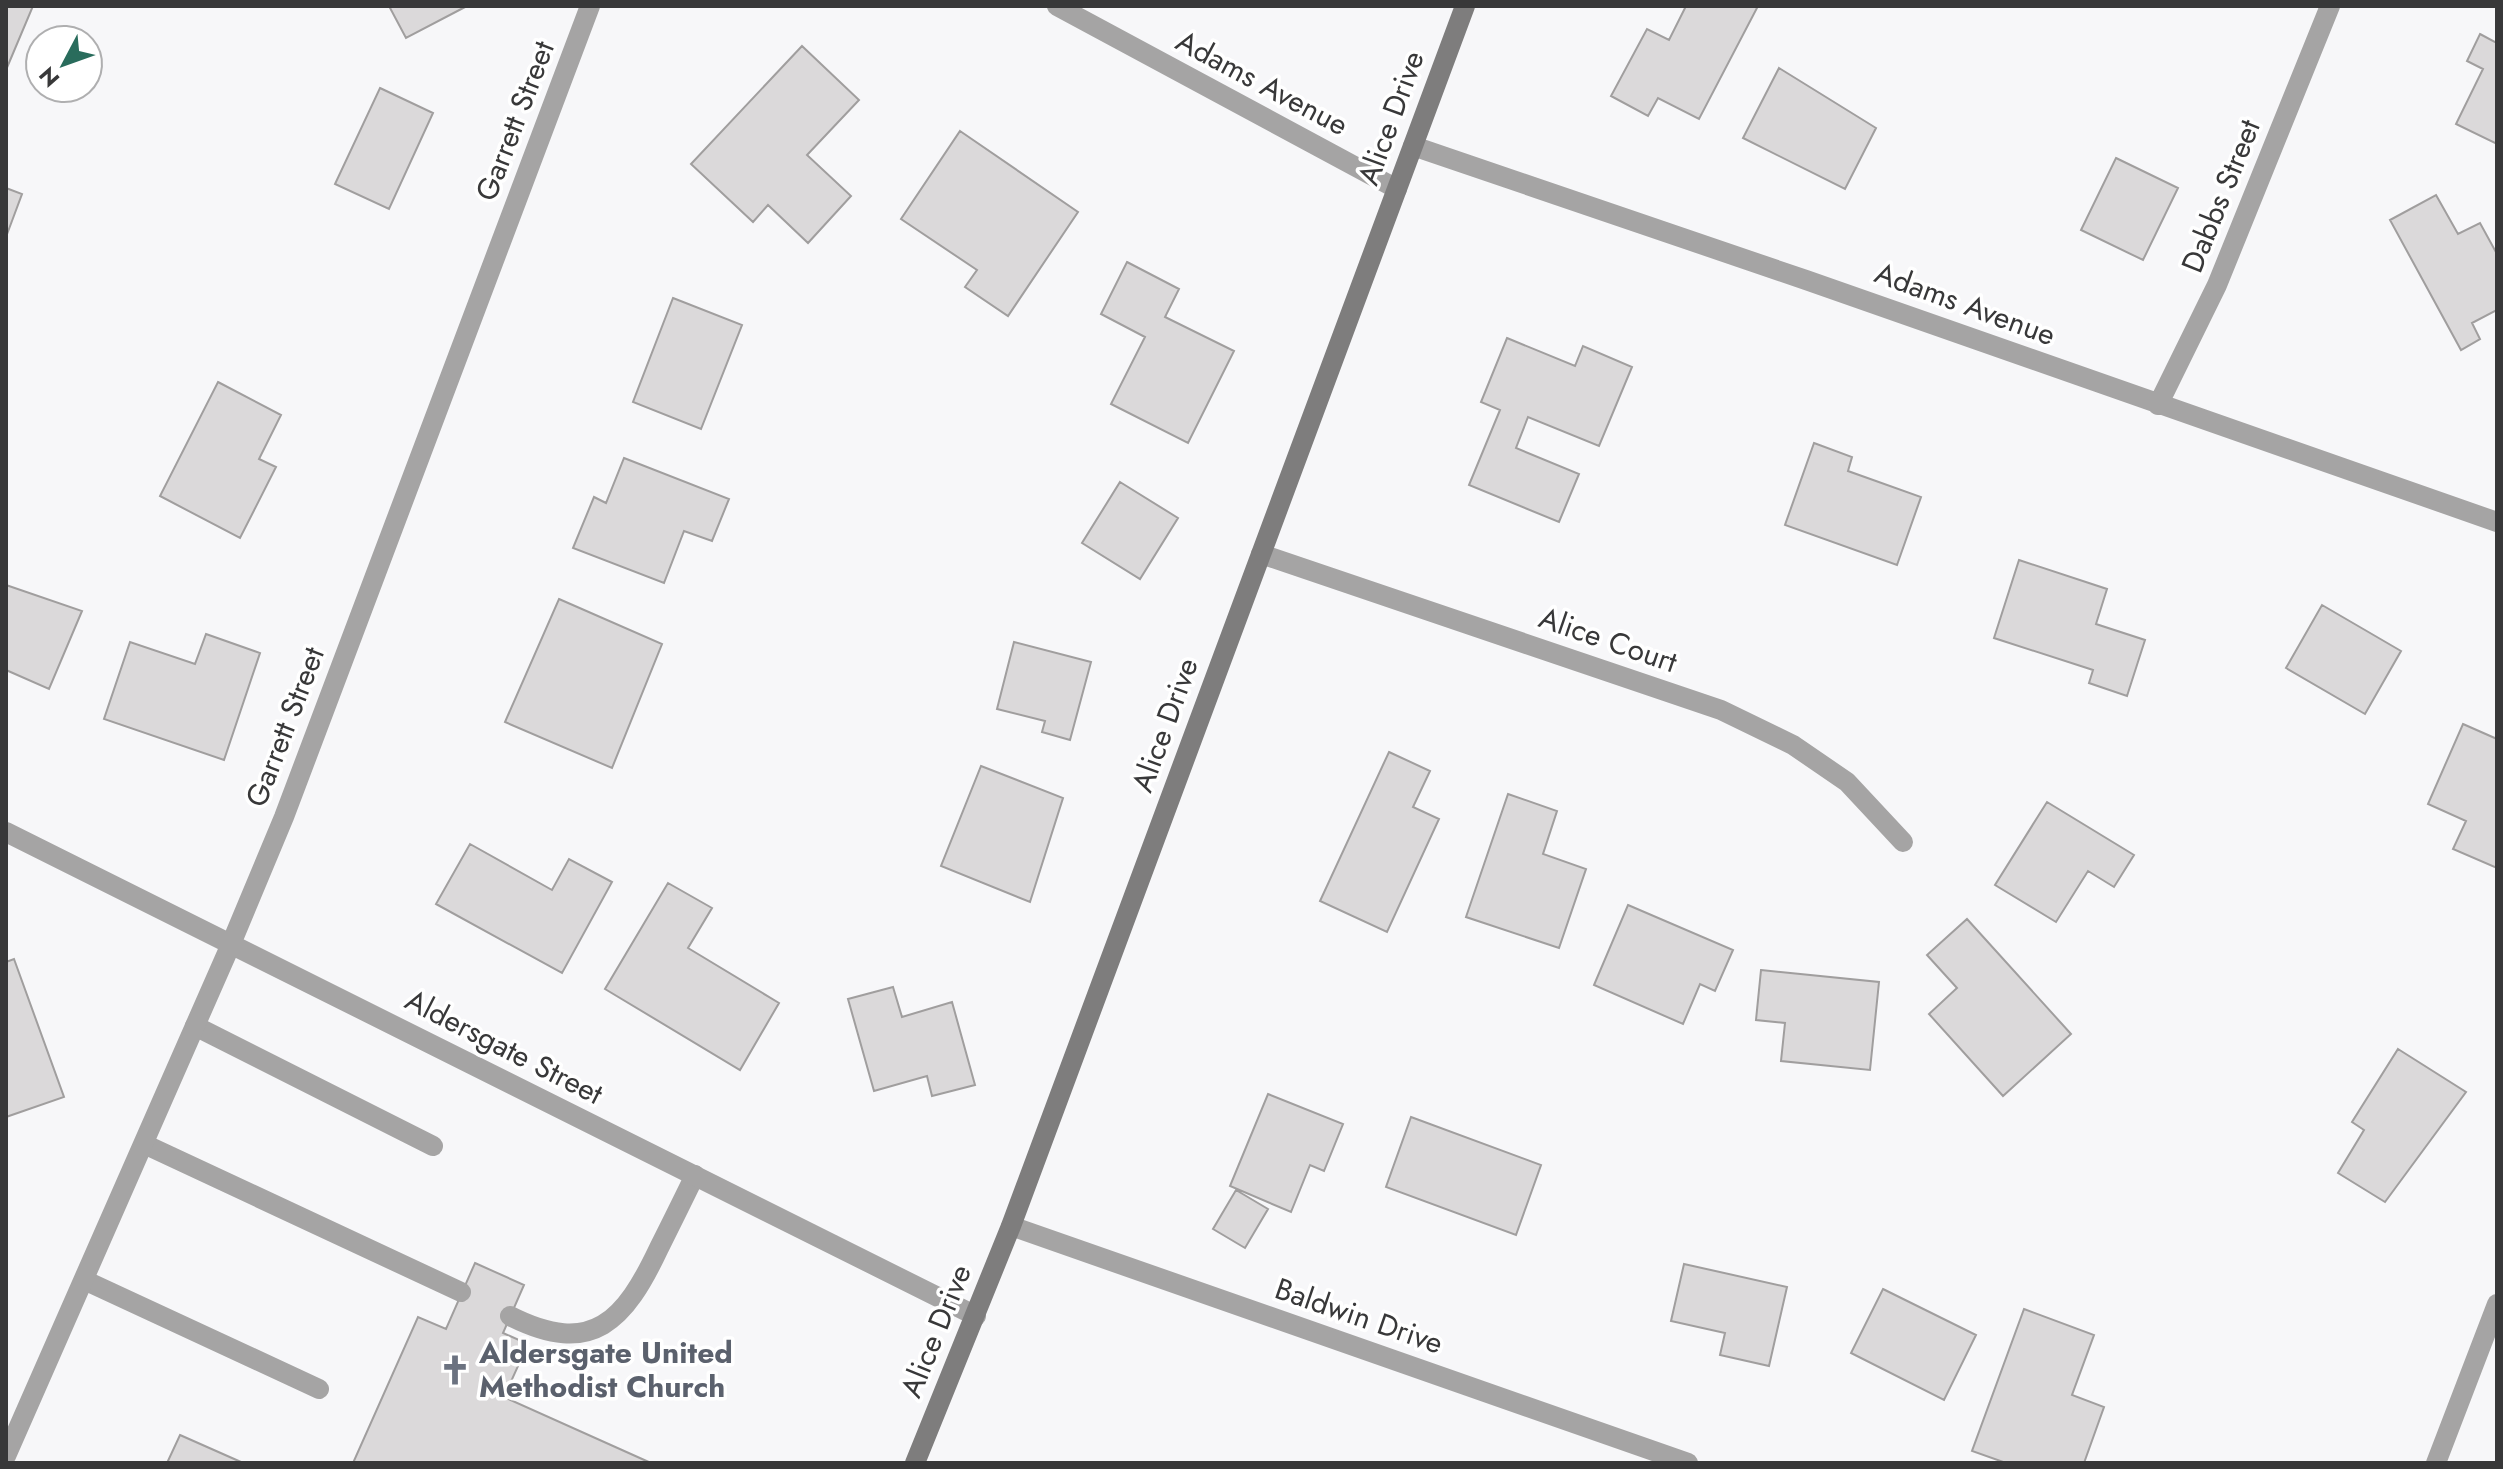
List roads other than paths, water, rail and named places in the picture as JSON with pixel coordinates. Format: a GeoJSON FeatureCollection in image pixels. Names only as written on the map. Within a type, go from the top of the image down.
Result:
{"type":"FeatureCollection","features":[{"type":"Feature","properties":{"kind":"main road","name":"Alice Drive"},"geometry":{"type":"LineString","coordinates":[[915,1463],[1011,1226],[1465,6]]}},
{"type":"Feature","properties":{"kind":"street","name":"Garrett Street"},"geometry":{"type":"LineString","coordinates":[[6,1456],[284,817],[590,6]]}},
{"type":"Feature","properties":{"kind":"street","name":"Adams Avenue"},"geometry":{"type":"LineString","coordinates":[[1057,6],[1397,189]]}},
{"type":"Feature","properties":{"kind":"street","name":"Dabbs Street"},"geometry":{"type":"LineString","coordinates":[[2158,405],[2217,285],[2330,6]]}},
{"type":"Feature","properties":{"kind":"street","name":"Adams Avenue"},"geometry":{"type":"LineString","coordinates":[[1413,146],[2497,522]]}},
{"type":"Feature","properties":{"kind":"street","name":"Alice Court"},"geometry":{"type":"LineString","coordinates":[[1261,554],[1721,710],[1793,745],[1847,782],[1903,842]]}},
{"type":"Feature","properties":{"kind":"street","name":"Aldersgate Street"},"geometry":{"type":"LineString","coordinates":[[6,832],[976,1316]]}},
{"type":"Feature","properties":{"kind":"street"},"geometry":{"type":"LineString","coordinates":[[195,1026],[433,1146]]}},
{"type":"Feature","properties":{"kind":"street"},"geometry":{"type":"LineString","coordinates":[[144,1144],[461,1292]]}},
{"type":"Feature","properties":{"kind":"street"},"geometry":{"type":"LineString","coordinates":[[510,1316],[534,1328],[568,1334],[611,1321],[628,1305],[642,1285],[695,1175]]}},
{"type":"Feature","properties":{"kind":"street","name":"Baldwin Drive"},"geometry":{"type":"LineString","coordinates":[[1011,1226],[1688,1463]]}},
{"type":"Feature","properties":{"kind":"street"},"geometry":{"type":"LineString","coordinates":[[84,1280],[319,1389]]}},
{"type":"Feature","properties":{"kind":"street"},"geometry":{"type":"LineString","coordinates":[[2436,1463],[2497,1304]]}},
{"type":"Feature","properties":{"kind":"place","name":"Aldersgate United Methodist Church"},"geometry":{"type":"Point","coordinates":[455,1370]}}]}
